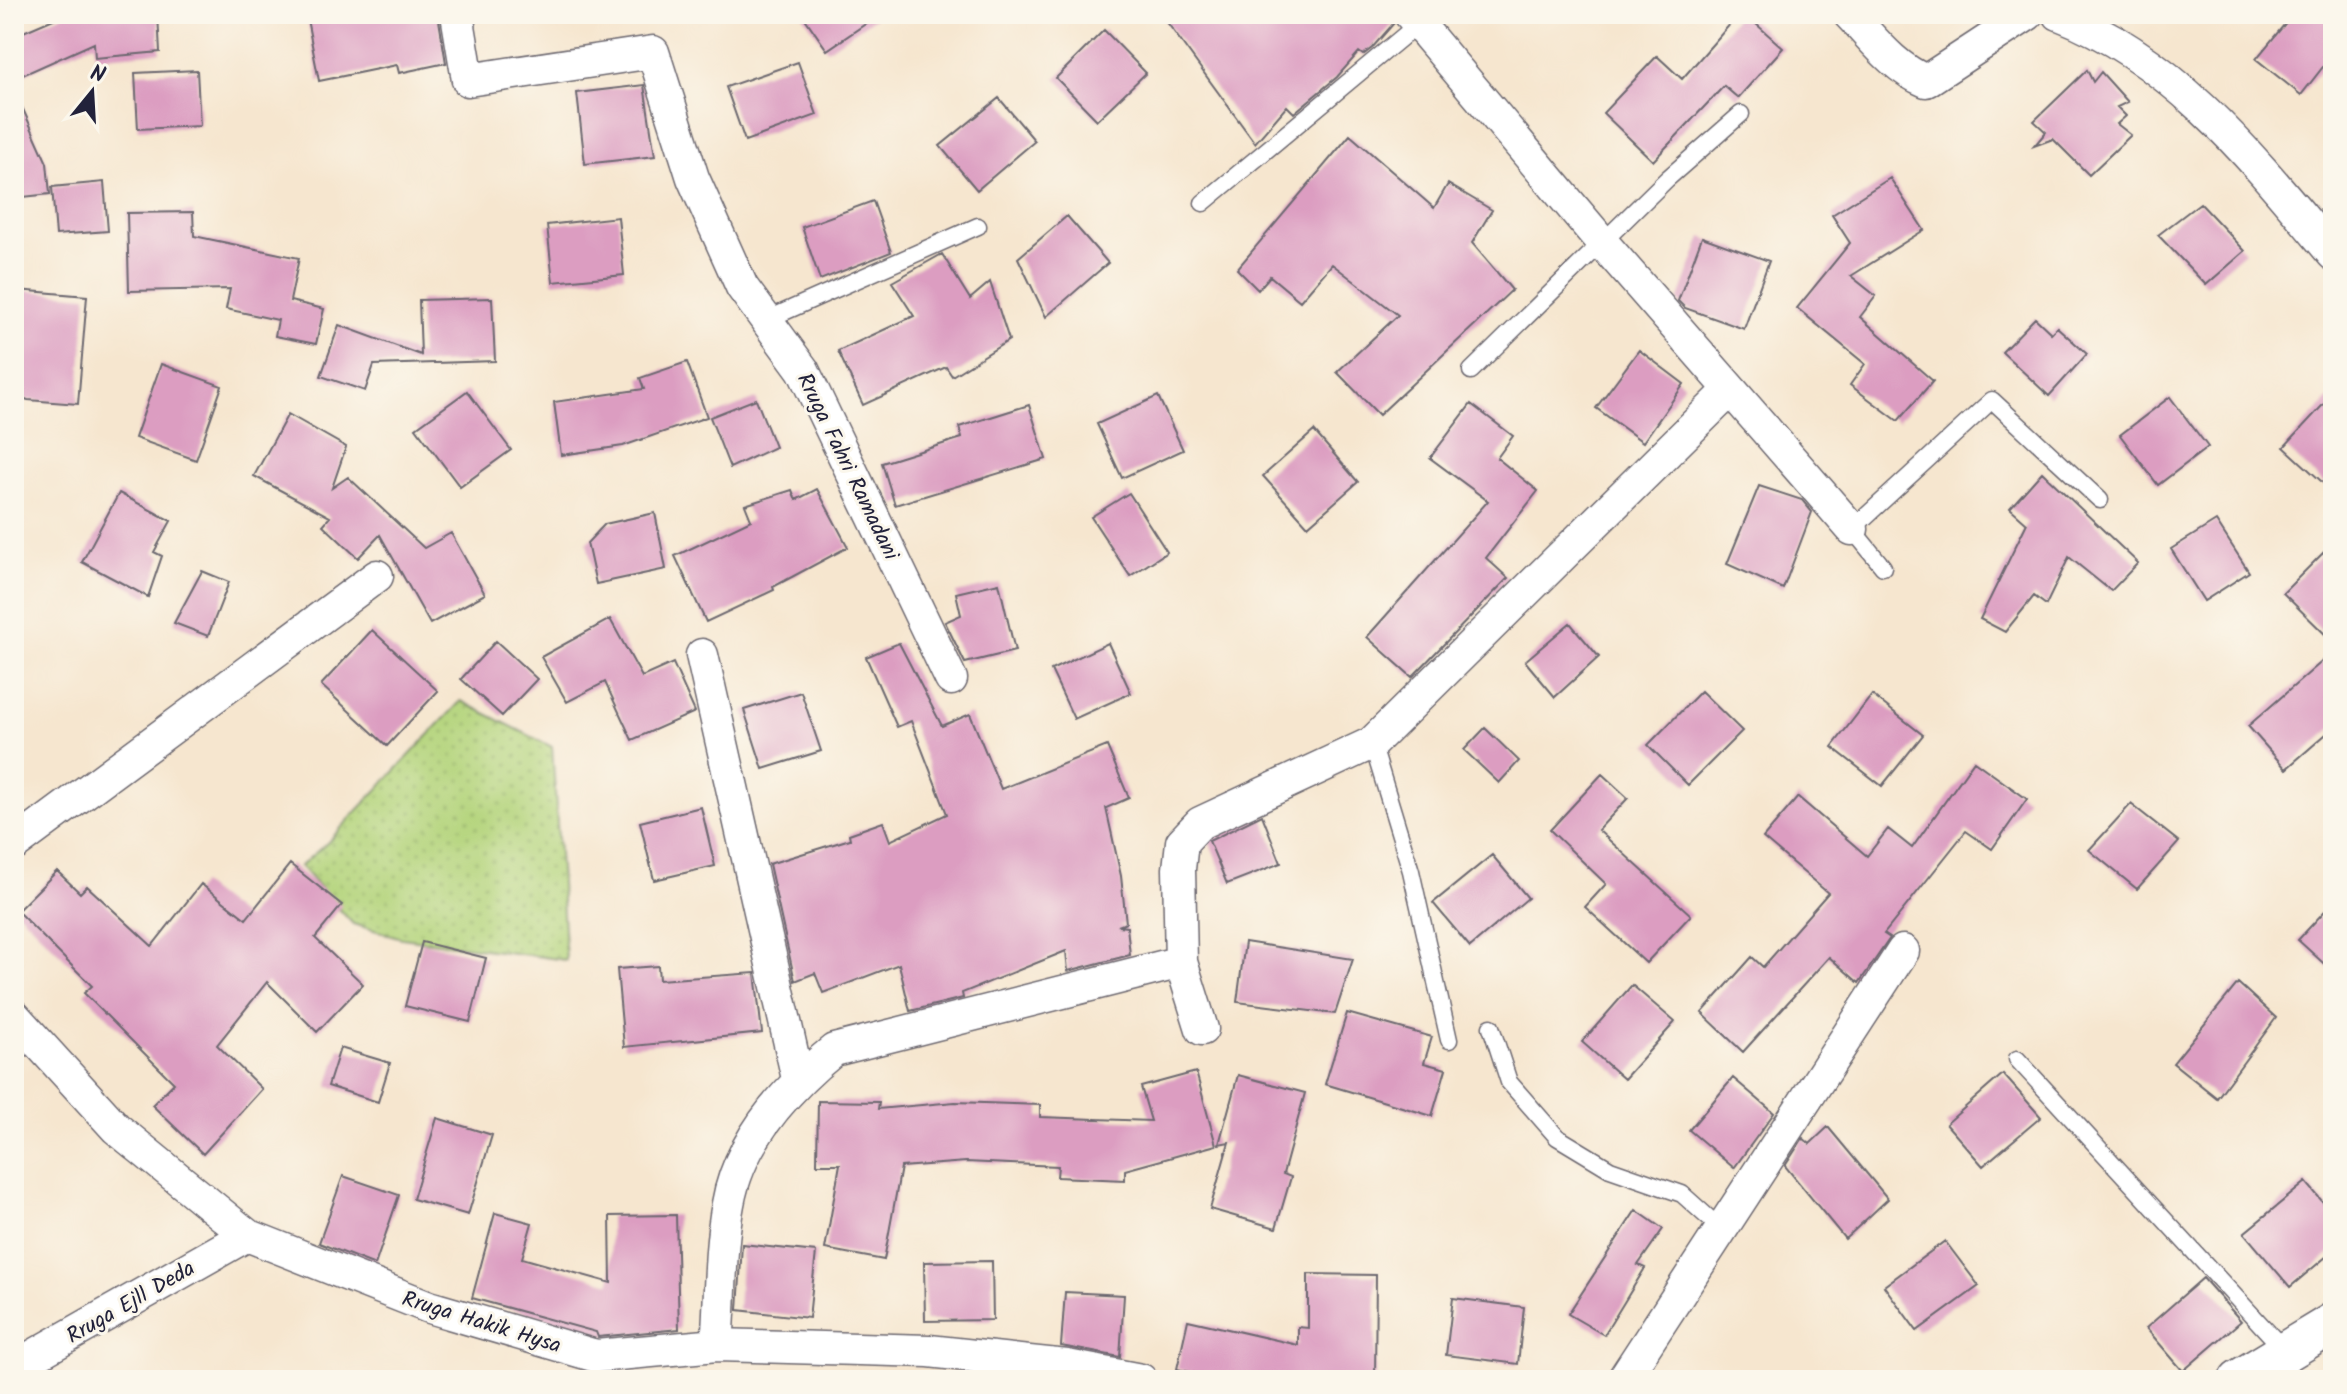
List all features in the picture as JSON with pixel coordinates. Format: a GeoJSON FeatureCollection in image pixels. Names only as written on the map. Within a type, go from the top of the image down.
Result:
{"type":"FeatureCollection","features":[{"type":"Feature","properties":{"kind":"street","name":"Rruga Fahri Ramadani"},"geometry":{"type":"LineString","coordinates":[[457,14],[468,80],[653,52],[693,178],[742,287],[803,370],[951,679]]}},
{"type":"Feature","properties":{"kind":"street"},"geometry":{"type":"LineString","coordinates":[[1849,14],[1898,65],[1926,81],[2028,14]]}},
{"type":"Feature","properties":{"kind":"street"},"geometry":{"type":"LineString","coordinates":[[2059,14],[2142,60],[2202,108],[2258,164],[2333,254]]}},
{"type":"Feature","properties":{"kind":"street"},"geometry":{"type":"LineString","coordinates":[[1414,19],[1601,241],[1852,529]]}},
{"type":"Feature","properties":{"kind":"street"},"geometry":{"type":"LineString","coordinates":[[1202,1029],[1181,962],[1179,869],[1182,842],[1200,823],[1372,743],[1730,390]]}},
{"type":"Feature","properties":{"kind":"street"},"geometry":{"type":"LineString","coordinates":[[14,845],[377,576]]}},
{"type":"Feature","properties":{"kind":"street"},"geometry":{"type":"LineString","coordinates":[[702,655],[798,1079]]}},
{"type":"Feature","properties":{"kind":"street"},"geometry":{"type":"LineString","coordinates":[[1623,1380],[1903,951]]}},
{"type":"Feature","properties":{"kind":"street"},"geometry":{"type":"LineString","coordinates":[[717,1345],[728,1204],[740,1164],[775,1107],[798,1079],[834,1050],[1181,962]]}},
{"type":"Feature","properties":{"kind":"street","name":"Rruga Hakik Hysa"},"geometry":{"type":"LineString","coordinates":[[14,1016],[116,1128],[247,1235],[429,1307],[596,1356],[717,1345],[929,1351],[1067,1366],[1141,1380]]}},
{"type":"Feature","properties":{"kind":"street","name":"Rruga Ejll Deda"},"geometry":{"type":"LineString","coordinates":[[14,1367],[247,1235]]}},
{"type":"Feature","properties":{"kind":"street"},"geometry":{"type":"LineString","coordinates":[[2239,1380],[2333,1323]]}},
{"type":"Feature","properties":{"kind":"lane"},"geometry":{"type":"LineString","coordinates":[[1203,203],[1414,19]]}},
{"type":"Feature","properties":{"kind":"lane"},"geometry":{"type":"LineString","coordinates":[[1471,371],[1601,241],[1741,114]]}},
{"type":"Feature","properties":{"kind":"lane"},"geometry":{"type":"LineString","coordinates":[[766,320],[978,226]]}},
{"type":"Feature","properties":{"kind":"lane"},"geometry":{"type":"LineString","coordinates":[[1883,567],[1852,529],[1992,400],[2100,500]]}},
{"type":"Feature","properties":{"kind":"lane"},"geometry":{"type":"LineString","coordinates":[[1372,743],[1411,871],[1449,1040]]}},
{"type":"Feature","properties":{"kind":"lane"},"geometry":{"type":"LineString","coordinates":[[1491,1027],[1509,1082],[1557,1137],[1610,1169],[1682,1194],[1721,1229]]}},
{"type":"Feature","properties":{"kind":"lane"},"geometry":{"type":"LineString","coordinates":[[2017,1059],[2286,1352]]}},
{"type":"Feature","properties":{"kind":"green space"},"geometry":{"type":"Polygon","coordinates":[[[461,701],[552,747],[566,960],[402,938],[353,924],[300,866],[328,842],[461,701]]]}},
{"type":"Feature","properties":{"kind":"building"},"geometry":{"type":"Polygon","coordinates":[[[65,14],[158,14],[160,52],[95,58],[94,43],[14,79],[14,36],[65,14]]]}},
{"type":"Feature","properties":{"kind":"building"},"geometry":{"type":"Polygon","coordinates":[[[306,14],[438,14],[446,63],[399,73],[397,65],[319,81],[306,14]]]}},
{"type":"Feature","properties":{"kind":"building"},"geometry":{"type":"Polygon","coordinates":[[[802,14],[880,14],[827,50],[802,14]]]}},
{"type":"Feature","properties":{"kind":"building"},"geometry":{"type":"Polygon","coordinates":[[[1161,14],[1391,14],[1394,23],[1372,48],[1363,55],[1359,52],[1337,77],[1294,113],[1287,106],[1255,143],[1161,14]]]}},
{"type":"Feature","properties":{"kind":"building"},"geometry":{"type":"Polygon","coordinates":[[[1739,14],[1745,14],[1783,48],[1738,98],[1724,86],[1653,161],[1603,113],[1657,56],[1682,79],[1739,14]]]}},
{"type":"Feature","properties":{"kind":"building"},"geometry":{"type":"Polygon","coordinates":[[[2293,14],[2321,14],[2333,23],[2333,54],[2301,95],[2256,59],[2293,14]]]}},
{"type":"Feature","properties":{"kind":"building"},"geometry":{"type":"Polygon","coordinates":[[[1104,30],[1146,73],[1097,120],[1056,78],[1104,30]]]}},
{"type":"Feature","properties":{"kind":"building"},"geometry":{"type":"Polygon","coordinates":[[[798,62],[817,115],[745,141],[726,87],[798,62]]]}},
{"type":"Feature","properties":{"kind":"building"},"geometry":{"type":"Polygon","coordinates":[[[197,70],[200,126],[138,129],[135,73],[197,70]]]}},
{"type":"Feature","properties":{"kind":"building"},"geometry":{"type":"Polygon","coordinates":[[[2087,70],[2093,82],[2101,72],[2128,102],[2117,107],[2126,116],[2117,124],[2131,135],[2089,175],[2053,139],[2034,146],[2046,132],[2034,121],[2087,70]]]}},
{"type":"Feature","properties":{"kind":"building"},"geometry":{"type":"Polygon","coordinates":[[[644,85],[655,156],[585,164],[577,93],[644,85]]]}},
{"type":"Feature","properties":{"kind":"building"},"geometry":{"type":"Polygon","coordinates":[[[14,89],[47,163],[50,194],[14,198],[14,89]]]}},
{"type":"Feature","properties":{"kind":"building"},"geometry":{"type":"Polygon","coordinates":[[[999,98],[1035,141],[977,190],[940,146],[999,98]]]}},
{"type":"Feature","properties":{"kind":"building"},"geometry":{"type":"Polygon","coordinates":[[[1350,135],[1434,208],[1448,184],[1492,210],[1472,243],[1512,290],[1379,415],[1337,372],[1398,315],[1332,264],[1300,301],[1270,276],[1258,290],[1237,269],[1350,135]]]}},
{"type":"Feature","properties":{"kind":"building"},"geometry":{"type":"Polygon","coordinates":[[[1890,178],[1924,230],[1851,276],[1876,296],[1860,317],[1933,381],[1898,421],[1850,385],[1865,364],[1797,308],[1850,243],[1832,215],[1890,178]]]}},
{"type":"Feature","properties":{"kind":"building"},"geometry":{"type":"Polygon","coordinates":[[[104,182],[108,231],[56,235],[52,187],[104,182]]]}},
{"type":"Feature","properties":{"kind":"building"},"geometry":{"type":"Polygon","coordinates":[[[873,201],[891,252],[820,280],[802,227],[873,201]]]}},
{"type":"Feature","properties":{"kind":"building"},"geometry":{"type":"Polygon","coordinates":[[[2200,203],[2245,251],[2206,285],[2158,235],[2200,203]]]}},
{"type":"Feature","properties":{"kind":"building"},"geometry":{"type":"Polygon","coordinates":[[[193,212],[194,236],[299,258],[290,301],[324,309],[316,344],[275,336],[278,320],[226,309],[230,289],[129,291],[127,213],[193,212]]]}},
{"type":"Feature","properties":{"kind":"building"},"geometry":{"type":"Polygon","coordinates":[[[1067,216],[1108,263],[1046,317],[1018,258],[1067,216]]]}},
{"type":"Feature","properties":{"kind":"building"},"geometry":{"type":"Polygon","coordinates":[[[618,217],[624,275],[553,282],[547,225],[618,217]]]}},
{"type":"Feature","properties":{"kind":"building"},"geometry":{"type":"Polygon","coordinates":[[[1702,237],[1769,261],[1744,329],[1685,308],[1678,301],[1702,237]]]}},
{"type":"Feature","properties":{"kind":"building"},"geometry":{"type":"Polygon","coordinates":[[[942,254],[970,299],[990,282],[1009,340],[952,376],[946,367],[863,405],[838,351],[914,316],[892,282],[942,254]]]}},
{"type":"Feature","properties":{"kind":"building"},"geometry":{"type":"Polygon","coordinates":[[[17,290],[87,296],[78,404],[28,400],[14,395],[17,290]]]}},
{"type":"Feature","properties":{"kind":"building"},"geometry":{"type":"Polygon","coordinates":[[[492,298],[495,361],[374,365],[365,391],[321,376],[339,325],[421,355],[419,300],[492,298]]]}},
{"type":"Feature","properties":{"kind":"building"},"geometry":{"type":"Polygon","coordinates":[[[2035,318],[2051,333],[2057,327],[2087,354],[2049,396],[2002,352],[2035,318]]]}},
{"type":"Feature","properties":{"kind":"building"},"geometry":{"type":"Polygon","coordinates":[[[1639,350],[1684,384],[1643,442],[1596,408],[1639,350]]]}},
{"type":"Feature","properties":{"kind":"building"},"geometry":{"type":"Polygon","coordinates":[[[687,362],[707,417],[623,446],[561,455],[554,402],[644,389],[640,378],[687,362]]]}},
{"type":"Feature","properties":{"kind":"building"},"geometry":{"type":"Polygon","coordinates":[[[161,364],[222,386],[196,460],[135,438],[161,364]]]}},
{"type":"Feature","properties":{"kind":"building"},"geometry":{"type":"Polygon","coordinates":[[[467,391],[511,450],[460,487],[416,428],[467,391]]]}},
{"type":"Feature","properties":{"kind":"building"},"geometry":{"type":"Polygon","coordinates":[[[2333,394],[2333,492],[2284,447],[2333,394]]]}},
{"type":"Feature","properties":{"kind":"building"},"geometry":{"type":"Polygon","coordinates":[[[1158,396],[1183,450],[1122,478],[1097,424],[1158,396]]]}},
{"type":"Feature","properties":{"kind":"building"},"geometry":{"type":"Polygon","coordinates":[[[2170,397],[2208,447],[2158,485],[2120,435],[2170,397]]]}},
{"type":"Feature","properties":{"kind":"building"},"geometry":{"type":"Polygon","coordinates":[[[756,399],[775,447],[730,468],[710,417],[756,399]]]}},
{"type":"Feature","properties":{"kind":"building"},"geometry":{"type":"Polygon","coordinates":[[[1471,404],[1513,436],[1497,458],[1538,491],[1486,558],[1508,578],[1412,677],[1367,637],[1488,501],[1430,458],[1471,404]]]}},
{"type":"Feature","properties":{"kind":"building"},"geometry":{"type":"Polygon","coordinates":[[[1029,405],[1046,459],[895,505],[882,463],[962,438],[959,427],[1029,405]]]}},
{"type":"Feature","properties":{"kind":"building"},"geometry":{"type":"Polygon","coordinates":[[[288,414],[346,447],[332,488],[348,477],[424,548],[451,533],[485,594],[430,624],[380,535],[358,558],[323,525],[330,517],[254,476],[288,414]]]}},
{"type":"Feature","properties":{"kind":"building"},"geometry":{"type":"Polygon","coordinates":[[[1314,431],[1358,482],[1308,526],[1263,476],[1314,431]]]}},
{"type":"Feature","properties":{"kind":"building"},"geometry":{"type":"Polygon","coordinates":[[[2042,472],[2138,563],[2111,591],[2069,557],[2046,605],[2034,596],[2005,632],[1980,619],[2027,523],[2010,508],[2042,472]]]}},
{"type":"Feature","properties":{"kind":"building"},"geometry":{"type":"Polygon","coordinates":[[[1759,486],[1802,500],[1812,512],[1783,589],[1727,564],[1759,486]]]}},
{"type":"Feature","properties":{"kind":"building"},"geometry":{"type":"Polygon","coordinates":[[[817,489],[848,547],[773,587],[774,590],[706,622],[675,556],[751,520],[745,505],[792,490],[796,500],[817,489]]]}},
{"type":"Feature","properties":{"kind":"building"},"geometry":{"type":"Polygon","coordinates":[[[119,493],[171,521],[154,552],[162,556],[148,597],[82,562],[119,493]]]}},
{"type":"Feature","properties":{"kind":"building"},"geometry":{"type":"Polygon","coordinates":[[[1129,493],[1167,552],[1130,576],[1091,517],[1129,493]]]}},
{"type":"Feature","properties":{"kind":"building"},"geometry":{"type":"Polygon","coordinates":[[[655,513],[666,569],[596,584],[587,543],[605,524],[655,513]]]}},
{"type":"Feature","properties":{"kind":"building"},"geometry":{"type":"Polygon","coordinates":[[[2216,521],[2249,572],[2204,601],[2171,549],[2216,521]]]}},
{"type":"Feature","properties":{"kind":"building"},"geometry":{"type":"Polygon","coordinates":[[[2333,543],[2333,642],[2283,593],[2333,543]]]}},
{"type":"Feature","properties":{"kind":"building"},"geometry":{"type":"Polygon","coordinates":[[[202,571],[229,582],[208,636],[174,623],[202,571]]]}},
{"type":"Feature","properties":{"kind":"building"},"geometry":{"type":"Polygon","coordinates":[[[999,583],[1015,651],[965,663],[945,622],[961,615],[956,593],[999,583]]]}},
{"type":"Feature","properties":{"kind":"building"},"geometry":{"type":"Polygon","coordinates":[[[610,619],[642,677],[673,663],[695,712],[632,740],[605,682],[567,702],[541,657],[610,619]]]}},
{"type":"Feature","properties":{"kind":"building"},"geometry":{"type":"Polygon","coordinates":[[[1570,623],[1599,657],[1555,697],[1525,661],[1570,623]]]}},
{"type":"Feature","properties":{"kind":"building"},"geometry":{"type":"Polygon","coordinates":[[[372,630],[438,691],[387,746],[321,685],[372,630]]]}},
{"type":"Feature","properties":{"kind":"building"},"geometry":{"type":"Polygon","coordinates":[[[496,641],[537,679],[502,716],[461,679],[496,641]]]}},
{"type":"Feature","properties":{"kind":"building"},"geometry":{"type":"Polygon","coordinates":[[[899,643],[942,726],[970,714],[1001,789],[1107,746],[1129,798],[1106,808],[1121,876],[1126,923],[1118,926],[1127,927],[1130,955],[1068,971],[1066,951],[962,993],[963,998],[910,1011],[899,964],[823,993],[815,973],[795,981],[769,864],[850,839],[849,834],[883,822],[890,841],[947,814],[911,721],[897,727],[866,657],[899,643]]]}},
{"type":"Feature","properties":{"kind":"building"},"geometry":{"type":"Polygon","coordinates":[[[1108,643],[1131,693],[1074,719],[1051,670],[1108,643]]]}},
{"type":"Feature","properties":{"kind":"building"},"geometry":{"type":"Polygon","coordinates":[[[2333,652],[2333,728],[2286,769],[2248,726],[2333,652]]]}},
{"type":"Feature","properties":{"kind":"building"},"geometry":{"type":"Polygon","coordinates":[[[1701,691],[1742,731],[1688,785],[1648,745],[1701,691]]]}},
{"type":"Feature","properties":{"kind":"building"},"geometry":{"type":"Polygon","coordinates":[[[801,692],[821,751],[763,769],[744,710],[801,692]]]}},
{"type":"Feature","properties":{"kind":"building"},"geometry":{"type":"Polygon","coordinates":[[[1872,695],[1923,735],[1882,786],[1832,747],[1872,695]]]}},
{"type":"Feature","properties":{"kind":"building"},"geometry":{"type":"Polygon","coordinates":[[[1485,728],[1519,761],[1499,783],[1464,750],[1485,728]]]}},
{"type":"Feature","properties":{"kind":"building"},"geometry":{"type":"Polygon","coordinates":[[[1974,761],[2027,799],[1992,849],[1966,831],[1884,934],[1890,938],[1859,983],[1829,957],[1743,1052],[1702,1013],[1752,957],[1763,967],[1828,893],[1763,838],[1798,797],[1867,856],[1888,829],[1912,848],[1974,761]]]}},
{"type":"Feature","properties":{"kind":"building"},"geometry":{"type":"Polygon","coordinates":[[[1602,774],[1628,798],[1598,830],[1691,915],[1646,963],[1585,907],[1606,884],[1550,830],[1602,774]]]}},
{"type":"Feature","properties":{"kind":"building"},"geometry":{"type":"Polygon","coordinates":[[[2131,804],[2179,842],[2137,889],[2089,850],[2131,804]]]}},
{"type":"Feature","properties":{"kind":"building"},"geometry":{"type":"Polygon","coordinates":[[[701,807],[715,866],[654,880],[640,822],[701,807]]]}},
{"type":"Feature","properties":{"kind":"building"},"geometry":{"type":"Polygon","coordinates":[[[1262,815],[1281,863],[1227,884],[1209,841],[1262,815]]]}},
{"type":"Feature","properties":{"kind":"building"},"geometry":{"type":"Polygon","coordinates":[[[1492,855],[1528,898],[1470,947],[1433,903],[1492,855]]]}},
{"type":"Feature","properties":{"kind":"building"},"geometry":{"type":"Polygon","coordinates":[[[290,864],[342,905],[315,938],[363,984],[317,1032],[267,982],[217,1045],[262,1089],[203,1154],[152,1105],[174,1083],[84,993],[92,986],[17,911],[57,871],[80,893],[87,886],[152,946],[201,884],[246,919],[290,864]]]}},
{"type":"Feature","properties":{"kind":"building"},"geometry":{"type":"Polygon","coordinates":[[[2333,902],[2333,972],[2298,940],[2333,902]]]}},
{"type":"Feature","properties":{"kind":"building"},"geometry":{"type":"Polygon","coordinates":[[[422,942],[486,958],[470,1022],[405,1006],[422,942]]]}},
{"type":"Feature","properties":{"kind":"building"},"geometry":{"type":"Polygon","coordinates":[[[1245,942],[1353,959],[1335,1014],[1237,1002],[1245,942]]]}},
{"type":"Feature","properties":{"kind":"building"},"geometry":{"type":"Polygon","coordinates":[[[658,966],[659,980],[755,973],[762,1033],[624,1047],[617,969],[658,966]]]}},
{"type":"Feature","properties":{"kind":"building"},"geometry":{"type":"Polygon","coordinates":[[[2238,983],[2276,1018],[2217,1098],[2173,1063],[2238,983]]]}},
{"type":"Feature","properties":{"kind":"building"},"geometry":{"type":"Polygon","coordinates":[[[1632,985],[1675,1022],[1624,1079],[1582,1042],[1632,985]]]}},
{"type":"Feature","properties":{"kind":"building"},"geometry":{"type":"Polygon","coordinates":[[[1347,1013],[1432,1037],[1424,1063],[1446,1069],[1432,1116],[1325,1084],[1347,1013]]]}},
{"type":"Feature","properties":{"kind":"building"},"geometry":{"type":"Polygon","coordinates":[[[340,1048],[390,1063],[378,1102],[328,1086],[340,1048]]]}},
{"type":"Feature","properties":{"kind":"building"},"geometry":{"type":"Polygon","coordinates":[[[1196,1072],[1216,1145],[1125,1170],[1125,1180],[1057,1177],[1058,1166],[966,1162],[901,1167],[884,1260],[825,1249],[840,1164],[817,1164],[818,1101],[879,1102],[878,1109],[955,1102],[1040,1105],[1040,1117],[1151,1121],[1141,1087],[1196,1072]]]}},
{"type":"Feature","properties":{"kind":"building"},"geometry":{"type":"Polygon","coordinates":[[[2003,1074],[2041,1117],[1983,1166],[1946,1124],[2003,1074]]]}},
{"type":"Feature","properties":{"kind":"building"},"geometry":{"type":"Polygon","coordinates":[[[1238,1075],[1305,1093],[1283,1174],[1291,1177],[1276,1228],[1210,1209],[1229,1142],[1219,1144],[1238,1075]]]}},
{"type":"Feature","properties":{"kind":"building"},"geometry":{"type":"Polygon","coordinates":[[[1733,1078],[1774,1113],[1734,1168],[1689,1130],[1733,1078]]]}},
{"type":"Feature","properties":{"kind":"building"},"geometry":{"type":"Polygon","coordinates":[[[437,1118],[492,1135],[468,1215],[413,1199],[437,1118]]]}},
{"type":"Feature","properties":{"kind":"building"},"geometry":{"type":"Polygon","coordinates":[[[1828,1127],[1888,1199],[1845,1239],[1785,1166],[1803,1138],[1810,1144],[1828,1127]]]}},
{"type":"Feature","properties":{"kind":"building"},"geometry":{"type":"Polygon","coordinates":[[[343,1176],[399,1195],[375,1265],[319,1243],[343,1176]]]}},
{"type":"Feature","properties":{"kind":"building"},"geometry":{"type":"Polygon","coordinates":[[[2306,1182],[2333,1214],[2333,1251],[2290,1287],[2244,1233],[2306,1182]]]}},
{"type":"Feature","properties":{"kind":"building"},"geometry":{"type":"Polygon","coordinates":[[[1636,1210],[1663,1229],[1638,1265],[1645,1268],[1604,1335],[1568,1314],[1636,1210]]]}},
{"type":"Feature","properties":{"kind":"building"},"geometry":{"type":"Polygon","coordinates":[[[495,1213],[532,1223],[522,1258],[611,1283],[610,1216],[676,1215],[679,1329],[598,1337],[596,1332],[472,1298],[495,1213]]]}},
{"type":"Feature","properties":{"kind":"building"},"geometry":{"type":"Polygon","coordinates":[[[1945,1241],[1979,1286],[1917,1331],[1884,1286],[1945,1241]]]}},
{"type":"Feature","properties":{"kind":"building"},"geometry":{"type":"Polygon","coordinates":[[[742,1244],[816,1252],[809,1318],[738,1310],[742,1244]]]}},
{"type":"Feature","properties":{"kind":"building"},"geometry":{"type":"Polygon","coordinates":[[[992,1261],[993,1320],[925,1321],[924,1262],[992,1261]]]}},
{"type":"Feature","properties":{"kind":"building"},"geometry":{"type":"Polygon","coordinates":[[[1308,1274],[1376,1275],[1375,1380],[1224,1380],[1177,1369],[1188,1320],[1298,1345],[1298,1327],[1308,1328],[1308,1274]]]}},
{"type":"Feature","properties":{"kind":"building"},"geometry":{"type":"Polygon","coordinates":[[[2203,1278],[2241,1321],[2183,1371],[2146,1328],[2203,1278]]]}},
{"type":"Feature","properties":{"kind":"building"},"geometry":{"type":"Polygon","coordinates":[[[1065,1292],[1124,1295],[1120,1357],[1061,1346],[1065,1292]]]}},
{"type":"Feature","properties":{"kind":"building"},"geometry":{"type":"Polygon","coordinates":[[[1453,1298],[1524,1307],[1518,1364],[1446,1355],[1453,1298]]]}}]}
